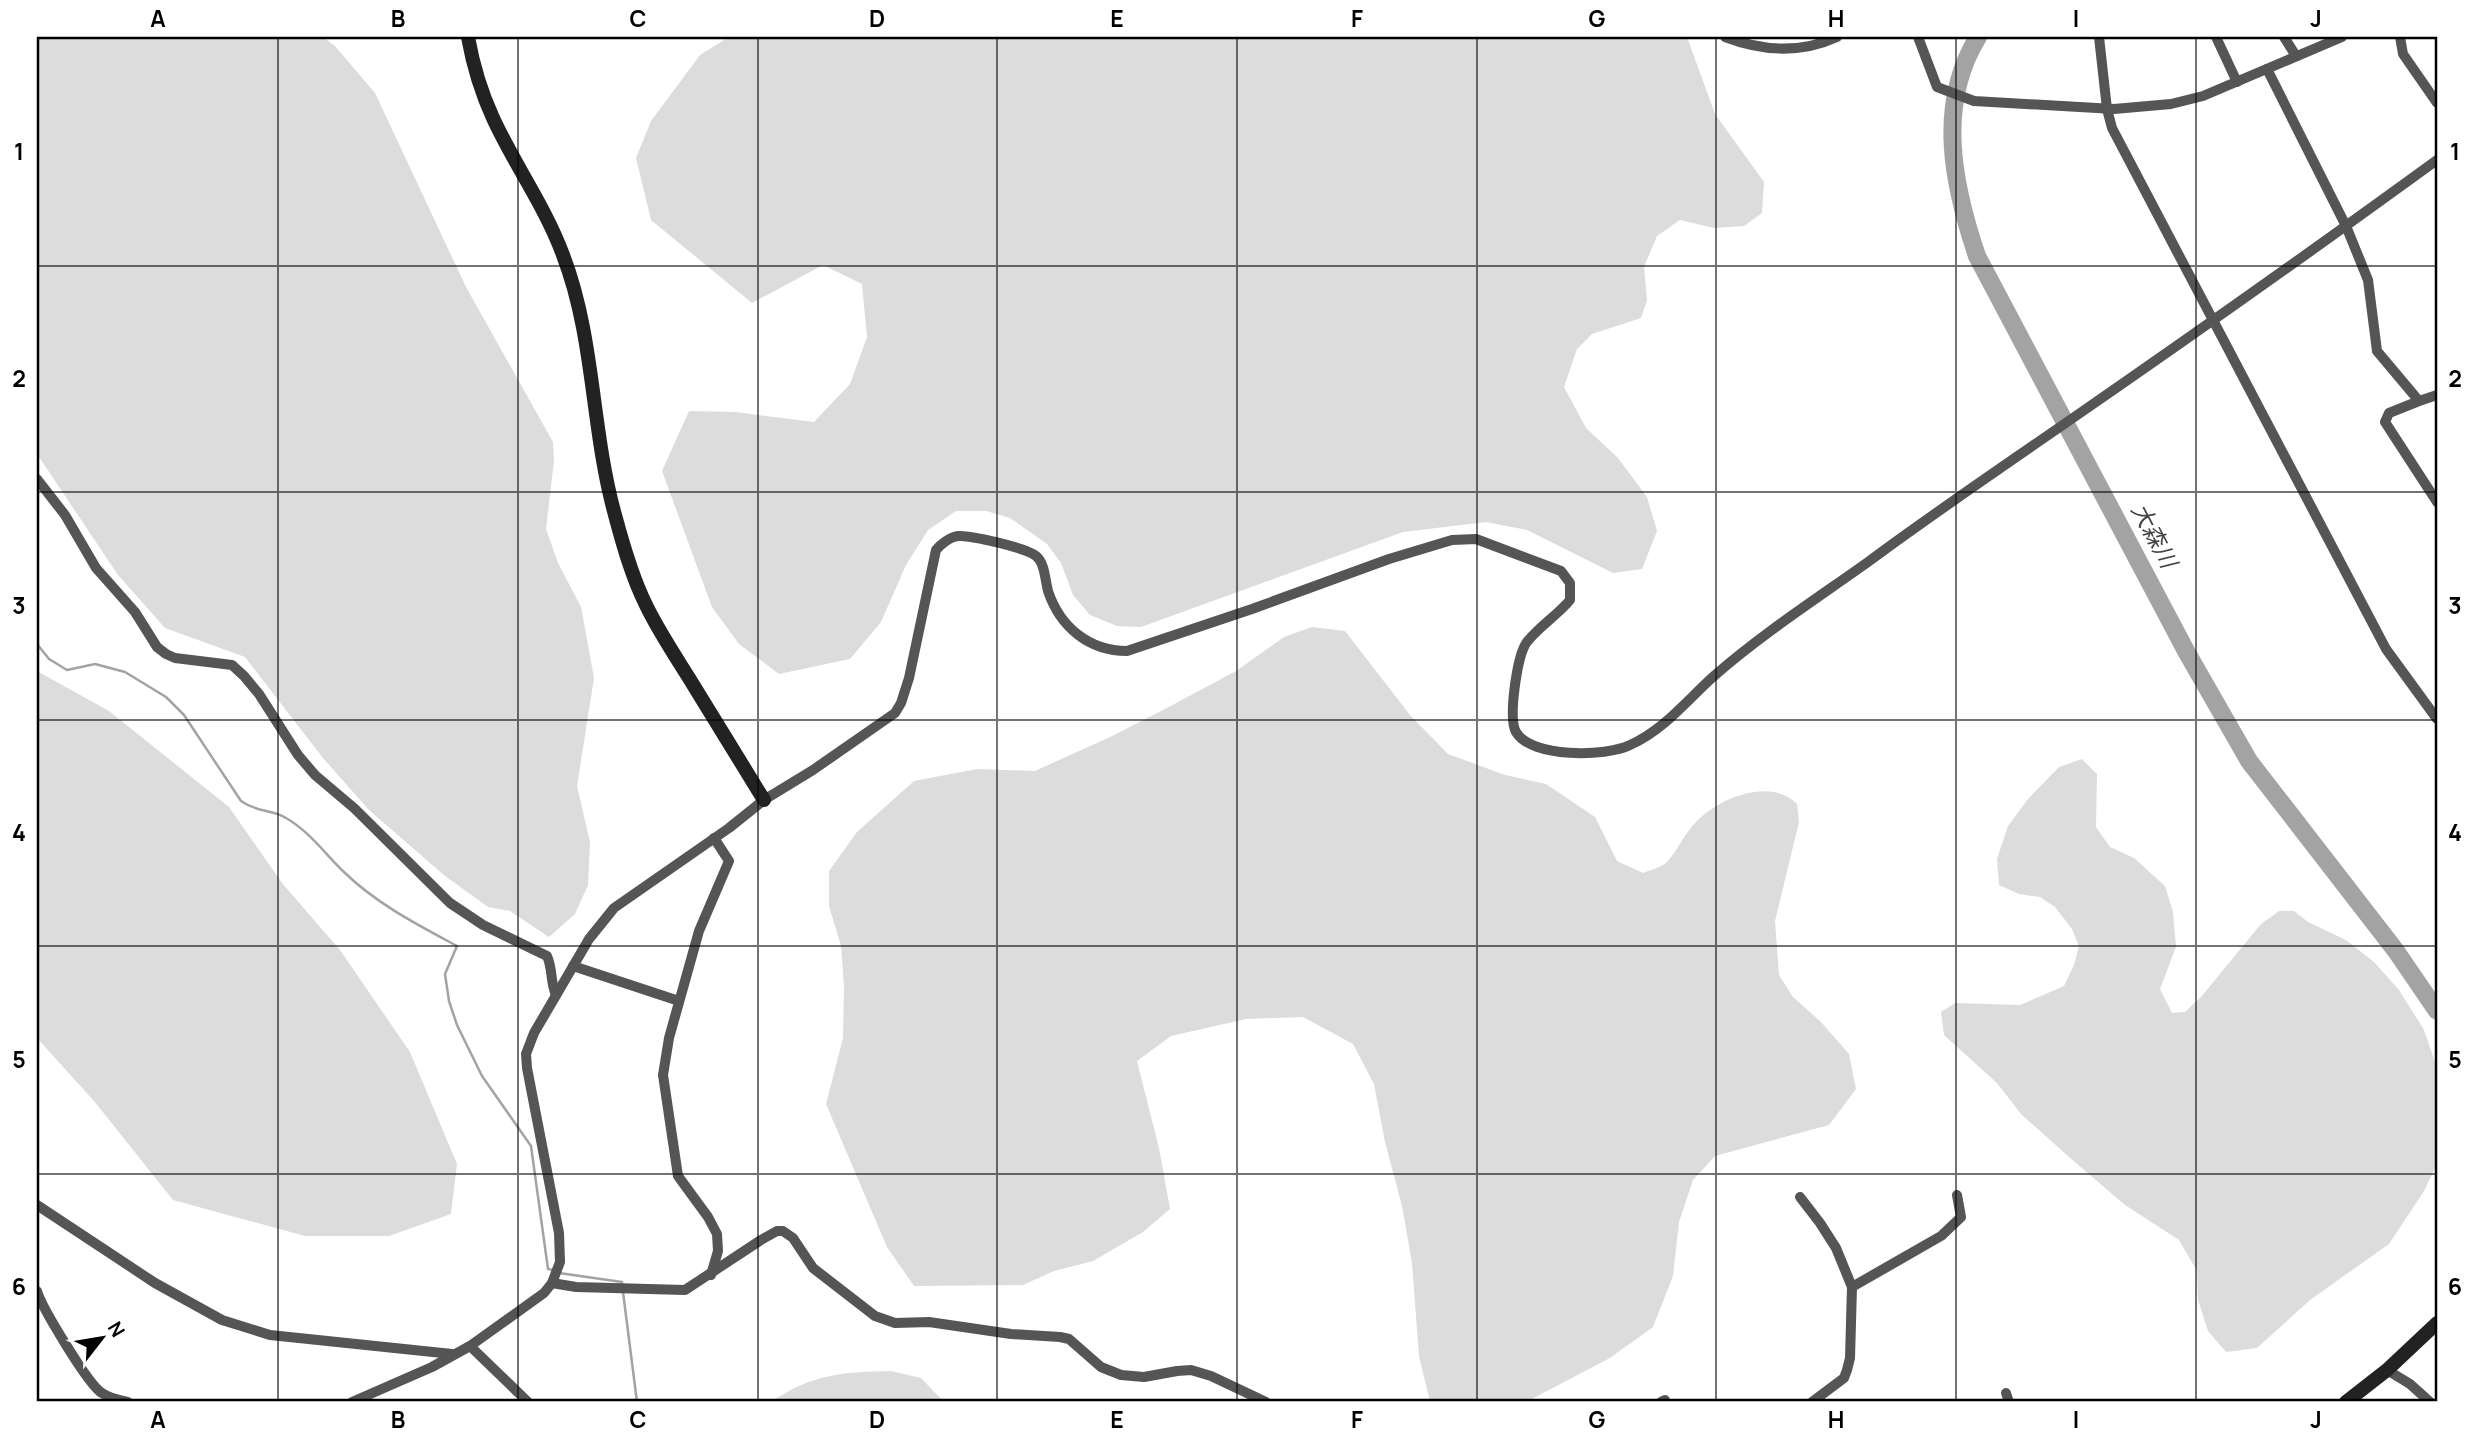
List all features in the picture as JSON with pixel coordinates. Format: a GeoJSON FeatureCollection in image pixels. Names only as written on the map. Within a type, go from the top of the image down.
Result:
{"type":"FeatureCollection","features":[{"type":"Feature","properties":{"kind":"street"},"geometry":{"type":"LineString","coordinates":[[468,37],[489,108],[551,226],[573,287],[587,351],[602,459],[633,572],[663,637],[764,800]]}},
{"type":"Feature","properties":{"kind":"street"},"geometry":{"type":"LineString","coordinates":[[1725,37],[1764,49],[1810,46],[1837,37]]}},
{"type":"Feature","properties":{"kind":"street"},"geometry":{"type":"LineString","coordinates":[[1918,37],[1937,86],[1963,98],[1974,101],[2107,109],[2171,104],[2203,96],[2342,37]]}},
{"type":"Feature","properties":{"kind":"street"},"geometry":{"type":"LineString","coordinates":[[2099,37],[2107,109],[2115,135],[2386,649],[2437,719]]}},
{"type":"Feature","properties":{"kind":"street"},"geometry":{"type":"LineString","coordinates":[[2216,37],[2237,82]]}},
{"type":"Feature","properties":{"kind":"street"},"geometry":{"type":"LineString","coordinates":[[2284,37],[2296,57]]}},
{"type":"Feature","properties":{"kind":"street"},"geometry":{"type":"LineString","coordinates":[[2400,37],[2403,54],[2437,103]]}},
{"type":"Feature","properties":{"kind":"street"},"geometry":{"type":"LineString","coordinates":[[2267,69],[2346,226],[2368,280],[2378,351],[2419,401]]}},
{"type":"Feature","properties":{"kind":"street"},"geometry":{"type":"LineString","coordinates":[[352,1402],[432,1367],[470,1346],[544,1293],[552,1283],[560,1262],[559,1233],[528,1079],[526,1055],[534,1033],[589,939],[614,908],[764,800],[813,770],[895,713],[909,678],[936,550],[941,544],[958,536],[1034,554],[1042,564],[1049,594],[1068,627],[1083,640],[1113,651],[1127,651],[1389,559],[1452,540],[1476,539],[1561,571],[1570,583],[1572,592],[1566,606],[1525,643],[1512,704],[1515,731],[1533,746],[1591,755],[1625,748],[1664,724],[1714,676],[1767,634],[1944,506],[2214,320],[2437,160]]}},
{"type":"Feature","properties":{"kind":"street"},"geometry":{"type":"LineString","coordinates":[[2437,395],[2389,413],[2385,422],[2437,502]]}},
{"type":"Feature","properties":{"kind":"street"},"geometry":{"type":"LineString","coordinates":[[37,479],[65,515],[96,568],[135,612],[157,647],[175,658],[232,665],[259,694],[298,755],[315,775],[354,808],[437,891],[464,914],[547,956],[556,995]]}},
{"type":"Feature","properties":{"kind":"street"},"geometry":{"type":"LineString","coordinates":[[710,1275],[718,1251],[717,1234],[678,1176],[664,1085],[669,1038],[699,931],[729,861],[714,838]]}},
{"type":"Feature","properties":{"kind":"street"},"geometry":{"type":"LineString","coordinates":[[573,966],[679,1001]]}},
{"type":"Feature","properties":{"kind":"street"},"geometry":{"type":"LineString","coordinates":[[1852,1287],[1941,1237],[1961,1217],[1957,1195]]}},
{"type":"Feature","properties":{"kind":"street"},"geometry":{"type":"LineString","coordinates":[[1800,1197],[1821,1223],[1836,1248],[1852,1287],[1850,1358],[1847,1370],[1843,1378],[1812,1402]]}},
{"type":"Feature","properties":{"kind":"street"},"geometry":{"type":"LineString","coordinates":[[37,1205],[155,1283],[222,1320],[270,1335],[452,1354]]}},
{"type":"Feature","properties":{"kind":"street"},"geometry":{"type":"LineString","coordinates":[[552,1283],[576,1287],[685,1290],[761,1240],[777,1231],[783,1231],[793,1238],[813,1268],[875,1316],[886,1321],[929,1322],[1011,1334],[1060,1337],[1069,1339],[1101,1367],[1122,1375],[1144,1377],[1191,1370],[1212,1376],[1266,1402]]}},
{"type":"Feature","properties":{"kind":"street"},"geometry":{"type":"LineString","coordinates":[[37,1291],[56,1328],[93,1385],[102,1393],[128,1402]]}},
{"type":"Feature","properties":{"kind":"street"},"geometry":{"type":"LineString","coordinates":[[2346,1402],[2387,1370],[2437,1323]]}},
{"type":"Feature","properties":{"kind":"street"},"geometry":{"type":"LineString","coordinates":[[470,1346],[528,1402]]}},
{"type":"Feature","properties":{"kind":"street"},"geometry":{"type":"LineString","coordinates":[[2387,1370],[2410,1384],[2430,1402]]}},
{"type":"Feature","properties":{"kind":"shaded area"},"geometry":{"type":"Polygon","coordinates":[[[37,37],[323,37],[335,46],[375,93],[466,287],[553,442],[554,461],[546,529],[558,563],[581,607],[594,678],[577,786],[590,842],[588,885],[575,914],[549,937],[510,911],[488,907],[445,876],[369,810],[323,758],[245,657],[165,628],[118,575],[37,454],[37,37]]]}},
{"type":"Feature","properties":{"kind":"shaded area"},"geometry":{"type":"Polygon","coordinates":[[[729,37],[1687,37],[1715,114],[1764,182],[1762,213],[1744,226],[1714,228],[1680,220],[1657,236],[1644,267],[1647,300],[1641,318],[1592,334],[1577,349],[1564,387],[1586,428],[1618,458],[1647,497],[1657,531],[1642,569],[1613,573],[1527,530],[1486,522],[1403,532],[1141,627],[1117,626],[1090,615],[1073,595],[1061,563],[1047,544],[1010,518],[986,511],[956,511],[928,530],[906,565],[881,622],[850,659],[779,674],[739,644],[712,607],[662,471],[689,411],[735,412],[814,422],[850,384],[867,337],[862,284],[823,265],[752,303],[651,220],[636,158],[651,121],[700,55],[729,37]]]}},
{"type":"Feature","properties":{"kind":"shaded area"},"geometry":{"type":"Polygon","coordinates":[[[1312,627],[1345,631],[1410,715],[1448,754],[1505,775],[1546,784],[1595,817],[1617,861],[1643,873],[1667,862],[1696,822],[1718,805],[1731,799],[1745,794],[1773,792],[1786,796],[1797,804],[1799,822],[1775,921],[1779,975],[1793,997],[1821,1022],[1849,1054],[1856,1089],[1829,1125],[1715,1156],[1693,1180],[1679,1222],[1673,1276],[1653,1327],[1610,1358],[1526,1402],[1430,1402],[1419,1356],[1412,1263],[1402,1206],[1385,1142],[1374,1084],[1353,1044],[1303,1017],[1246,1019],[1171,1036],[1137,1061],[1159,1148],[1170,1209],[1143,1232],[1093,1261],[1054,1271],[1023,1285],[914,1286],[887,1247],[826,1104],[843,1038],[844,986],[841,946],[829,906],[829,871],[857,832],[914,781],[977,769],[1035,771],[1165,709],[1236,671],[1284,637],[1312,627]]]}},
{"type":"Feature","properties":{"kind":"shaded area"},"geometry":{"type":"Polygon","coordinates":[[[37,671],[109,711],[229,807],[282,883],[340,950],[410,1052],[457,1164],[451,1214],[389,1236],[305,1236],[173,1200],[94,1101],[37,1038],[37,671]]]}},
{"type":"Feature","properties":{"kind":"shaded area"},"geometry":{"type":"Polygon","coordinates":[[[2082,759],[2097,774],[2096,827],[2110,847],[2134,858],[2165,886],[2173,912],[2176,947],[2160,989],[2172,1013],[2185,1012],[2201,997],[2261,924],[2279,911],[2294,911],[2308,922],[2346,940],[2374,962],[2399,990],[2424,1030],[2437,1068],[2437,1164],[2424,1191],[2389,1244],[2310,1300],[2257,1348],[2226,1352],[2208,1331],[2198,1300],[2197,1271],[2179,1240],[2125,1205],[2069,1157],[2021,1114],[1997,1083],[1944,1035],[1941,1012],[1955,1003],[2020,1005],[2064,986],[2079,946],[2072,929],[2055,907],[2040,897],[2019,894],[1999,885],[1997,859],[2008,826],[2028,799],[2059,767],[2082,759]]]}},
{"type":"Feature","properties":{"kind":"shaded area"},"geometry":{"type":"Polygon","coordinates":[[[891,1371],[921,1378],[944,1402],[771,1402],[800,1385],[828,1376],[891,1371]]]}},
{"type":"Feature","properties":{"kind":"waterway","name":"大森川"},"geometry":{"type":"LineString","coordinates":[[1978,37],[1965,63],[1953,117],[1956,173],[1968,229],[1977,256],[2186,651],[2249,761],[2396,951],[2437,1011]]}},
{"type":"Feature","properties":{"kind":"waterway"},"geometry":{"type":"LineString","coordinates":[[37,644],[49,659],[67,670],[95,664],[125,672],[166,697],[184,715],[241,801],[294,823],[371,895],[457,946],[445,974],[449,1001],[457,1025],[482,1076],[531,1146],[548,1269],[553,1270]]}},
{"type":"Feature","properties":{"kind":"waterway"},"geometry":{"type":"LineString","coordinates":[[559,1273],[622,1282],[622,1286]]}},
{"type":"Feature","properties":{"kind":"waterway"},"geometry":{"type":"LineString","coordinates":[[623,1292],[637,1402]]}}]}
